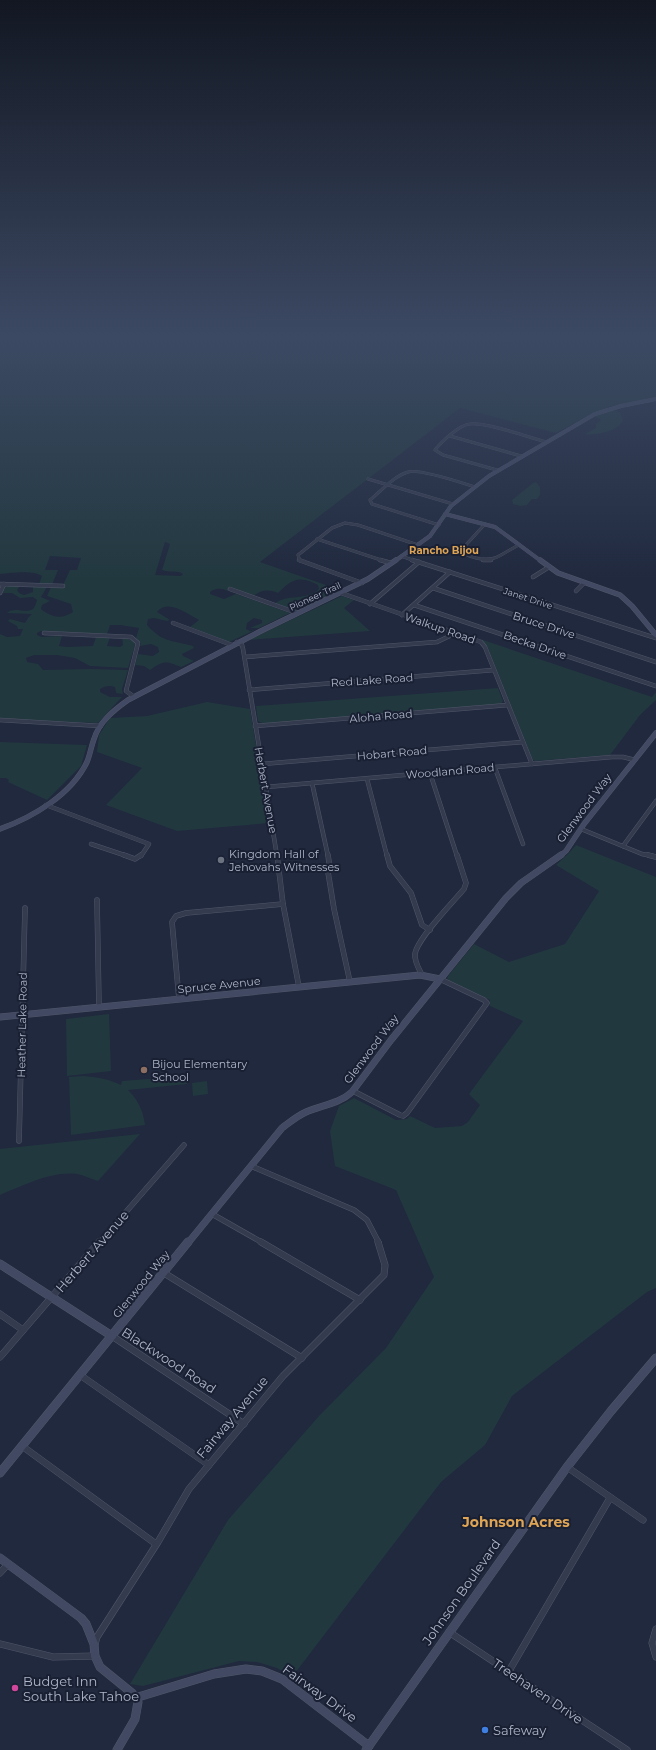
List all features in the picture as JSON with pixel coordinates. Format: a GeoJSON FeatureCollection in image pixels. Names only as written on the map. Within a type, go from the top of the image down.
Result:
{"type":"FeatureCollection","features":[{"type":"Feature","properties":{"kind":"street","name":"Pioneer Trail"},"geometry":{"type":"LineString","coordinates":[[0,829],[24,820],[46,805],[66,787],[83,768],[96,734],[101,726],[115,709],[133,696],[237,642],[362,583],[433,534],[453,504],[497,470],[593,416]]}},
{"type":"Feature","properties":{"kind":"street"},"geometry":{"type":"LineString","coordinates":[[497,470],[436,452],[436,447],[465,425],[474,424],[546,442]]}},
{"type":"Feature","properties":{"kind":"street"},"geometry":{"type":"LineString","coordinates":[[450,436],[521,456]]}},
{"type":"Feature","properties":{"kind":"street"},"geometry":{"type":"LineString","coordinates":[[439,525],[387,509],[370,502],[371,498],[404,473],[414,471],[475,487]]}},
{"type":"Feature","properties":{"kind":"street"},"geometry":{"type":"LineString","coordinates":[[368,479],[453,504]]}},
{"type":"Feature","properties":{"kind":"street"},"geometry":{"type":"LineString","coordinates":[[445,514],[485,524],[498,529],[563,576],[615,593],[625,598],[656,637]]}},
{"type":"Feature","properties":{"kind":"street"},"geometry":{"type":"LineString","coordinates":[[362,583],[299,560],[298,558],[300,553],[336,525],[345,523],[358,525],[418,545]]}},
{"type":"Feature","properties":{"kind":"street"},"geometry":{"type":"LineString","coordinates":[[485,524],[464,548],[464,553],[477,559],[491,560],[497,559],[509,549],[519,545]]}},
{"type":"Feature","properties":{"kind":"street"},"geometry":{"type":"LineString","coordinates":[[317,539],[391,563]]}},
{"type":"Feature","properties":{"kind":"street","name":"Janet Drive"},"geometry":{"type":"LineString","coordinates":[[401,556],[656,637]]}},
{"type":"Feature","properties":{"kind":"street"},"geometry":{"type":"LineString","coordinates":[[370,604],[419,562]]}},
{"type":"Feature","properties":{"kind":"street"},"geometry":{"type":"LineString","coordinates":[[533,577],[549,567]]}},
{"type":"Feature","properties":{"kind":"street"},"geometry":{"type":"LineString","coordinates":[[402,615],[450,572]]}},
{"type":"Feature","properties":{"kind":"street"},"geometry":{"type":"LineString","coordinates":[[576,591],[584,583]]}},
{"type":"Feature","properties":{"kind":"street"},"geometry":{"type":"LineString","coordinates":[[0,584],[63,586]]}},
{"type":"Feature","properties":{"kind":"street"},"geometry":{"type":"LineString","coordinates":[[0,593],[4,584]]}},
{"type":"Feature","properties":{"kind":"street","name":"Bruce Drive"},"geometry":{"type":"LineString","coordinates":[[433,588],[656,662]]}},
{"type":"Feature","properties":{"kind":"street"},"geometry":{"type":"LineString","coordinates":[[230,589],[297,613]]}},
{"type":"Feature","properties":{"kind":"street","name":"Walkup Road"},"geometry":{"type":"LineString","coordinates":[[341,593],[478,640],[483,644],[532,764]]}},
{"type":"Feature","properties":{"kind":"street","name":"Becka Drive"},"geometry":{"type":"LineString","coordinates":[[414,605],[656,686]]}},
{"type":"Feature","properties":{"kind":"street"},"geometry":{"type":"LineString","coordinates":[[173,623],[232,645]]}},
{"type":"Feature","properties":{"kind":"street"},"geometry":{"type":"LineString","coordinates":[[44,633],[126,636],[135,639],[138,643],[126,688],[126,691],[133,696]]}},
{"type":"Feature","properties":{"kind":"street"},"geometry":{"type":"LineString","coordinates":[[245,657],[437,642],[456,633]]}},
{"type":"Feature","properties":{"kind":"street","name":"Herbert Avenue"},"geometry":{"type":"LineString","coordinates":[[237,642],[243,647],[245,657],[283,904],[299,987]]}},
{"type":"Feature","properties":{"kind":"street","name":"Red Lake Road"},"geometry":{"type":"LineString","coordinates":[[249,690],[494,670]]}},
{"type":"Feature","properties":{"kind":"street","name":"Aloha Road"},"geometry":{"type":"LineString","coordinates":[[255,726],[508,705]]}},
{"type":"Feature","properties":{"kind":"street"},"geometry":{"type":"LineString","coordinates":[[0,720],[101,726]]}},
{"type":"Feature","properties":{"kind":"street","name":"Glenwood Way"},"geometry":{"type":"LineString","coordinates":[[0,1473],[282,1128],[290,1121],[307,1111],[344,1099],[353,1091],[440,979],[512,890],[527,878],[562,856],[581,829],[656,733]]}},
{"type":"Feature","properties":{"kind":"street","name":"Hobart Road"},"geometry":{"type":"LineString","coordinates":[[262,764],[522,742]]}},
{"type":"Feature","properties":{"kind":"street","name":"Woodland Road"},"geometry":{"type":"LineString","coordinates":[[266,787],[612,757],[623,757],[634,760]]}},
{"type":"Feature","properties":{"kind":"street"},"geometry":{"type":"LineString","coordinates":[[495,768],[523,844]]}},
{"type":"Feature","properties":{"kind":"street"},"geometry":{"type":"LineString","coordinates":[[422,975],[417,964],[415,954],[419,945],[464,889],[466,883],[430,773]]}},
{"type":"Feature","properties":{"kind":"street"},"geometry":{"type":"LineString","coordinates":[[367,779],[390,866],[411,893],[422,925],[430,930]]}},
{"type":"Feature","properties":{"kind":"street"},"geometry":{"type":"LineString","coordinates":[[312,783],[329,862],[329,876],[334,909],[350,982]]}},
{"type":"Feature","properties":{"kind":"street"},"geometry":{"type":"LineString","coordinates":[[623,846],[656,801]]}},
{"type":"Feature","properties":{"kind":"street"},"geometry":{"type":"LineString","coordinates":[[46,805],[149,844],[140,857],[135,859],[91,844]]}},
{"type":"Feature","properties":{"kind":"street"},"geometry":{"type":"LineString","coordinates":[[581,829],[647,856],[656,857]]}},
{"type":"Feature","properties":{"kind":"street"},"geometry":{"type":"LineString","coordinates":[[98,900],[99,1007]]}},
{"type":"Feature","properties":{"kind":"street"},"geometry":{"type":"LineString","coordinates":[[179,999],[172,922],[176,916],[186,913],[283,904]]}},
{"type":"Feature","properties":{"kind":"street","name":"Heather Lake Road"},"geometry":{"type":"LineString","coordinates":[[19,1141],[25,908]]}},
{"type":"Feature","properties":{"kind":"street","name":"Spruce Avenue"},"geometry":{"type":"LineString","coordinates":[[0,1017],[422,975],[440,979]]}},
{"type":"Feature","properties":{"kind":"street"},"geometry":{"type":"LineString","coordinates":[[353,1091],[403,1116],[407,1113],[486,1005],[486,1002],[440,979]]}},
{"type":"Feature","properties":{"kind":"street","name":"Herbert Avenue"},"geometry":{"type":"LineString","coordinates":[[0,1357],[184,1145]]}},
{"type":"Feature","properties":{"kind":"street","name":"Fairway Avenue"},"geometry":{"type":"LineString","coordinates":[[94,1644],[182,1499],[283,1376],[360,1300],[381,1278],[385,1270],[374,1230],[360,1213],[251,1166]]}},
{"type":"Feature","properties":{"kind":"street"},"geometry":{"type":"LineString","coordinates":[[212,1214],[360,1300]]}},
{"type":"Feature","properties":{"kind":"street","name":"Blackwood Road"},"geometry":{"type":"LineString","coordinates":[[0,1264],[112,1336],[244,1424]]}},
{"type":"Feature","properties":{"kind":"street"},"geometry":{"type":"LineString","coordinates":[[164,1272],[302,1358]]}},
{"type":"Feature","properties":{"kind":"street"},"geometry":{"type":"LineString","coordinates":[[0,1314],[23,1330]]}},
{"type":"Feature","properties":{"kind":"street","name":"Johnson Boulevard"},"geometry":{"type":"LineString","coordinates":[[367,1748],[567,1467],[611,1411],[656,1358]]}},
{"type":"Feature","properties":{"kind":"street"},"geometry":{"type":"LineString","coordinates":[[80,1375],[209,1465]]}},
{"type":"Feature","properties":{"kind":"street"},"geometry":{"type":"LineString","coordinates":[[22,1446],[156,1544]]}},
{"type":"Feature","properties":{"kind":"street"},"geometry":{"type":"LineString","coordinates":[[567,1467],[642,1520]]}},
{"type":"Feature","properties":{"kind":"street"},"geometry":{"type":"LineString","coordinates":[[509,1671],[610,1498]]}},
{"type":"Feature","properties":{"kind":"street"},"geometry":{"type":"LineString","coordinates":[[0,1558],[81,1618],[86,1624],[94,1644],[95,1656],[100,1667],[135,1698],[138,1707],[135,1719],[117,1750]]}},
{"type":"Feature","properties":{"kind":"street"},"geometry":{"type":"LineString","coordinates":[[0,1573],[8,1564]]}},
{"type":"Feature","properties":{"kind":"street"},"geometry":{"type":"LineString","coordinates":[[656,1629],[651,1638],[652,1650],[656,1657]]}},
{"type":"Feature","properties":{"kind":"street","name":"Treehaven Drive"},"geometry":{"type":"LineString","coordinates":[[449,1631],[627,1750]]}},
{"type":"Feature","properties":{"kind":"street"},"geometry":{"type":"LineString","coordinates":[[0,1644],[53,1657],[95,1656]]}},
{"type":"Feature","properties":{"kind":"street","name":"Fairway Drive"},"geometry":{"type":"LineString","coordinates":[[135,1698],[224,1672],[241,1669],[258,1670],[267,1672],[282,1679],[367,1748]]}},
{"type":"Feature","properties":{"kind":"shaded area"},"geometry":{"type":"Polygon","coordinates":[[[0,416],[450,416],[260,562],[340,590],[295,611],[274,604],[285,599],[302,597],[313,593],[319,589],[318,585],[301,579],[287,584],[278,593],[265,591],[259,592],[253,596],[229,589],[228,591],[223,589],[214,590],[210,592],[210,594],[224,599],[236,594],[290,613],[259,628],[250,628],[262,623],[262,620],[254,618],[247,623],[246,629],[250,631],[255,630],[229,642],[190,627],[199,620],[184,612],[172,607],[162,608],[157,612],[170,620],[167,621],[154,618],[148,619],[147,625],[163,638],[193,646],[194,648],[182,654],[183,656],[194,661],[181,667],[165,662],[150,670],[144,666],[135,665],[138,654],[153,656],[159,652],[158,647],[151,644],[140,646],[141,643],[136,638],[139,628],[110,625],[107,634],[41,631],[37,633],[37,635],[42,637],[62,636],[59,646],[67,647],[93,646],[96,637],[110,637],[107,646],[120,647],[123,645],[122,637],[134,641],[135,645],[128,668],[90,666],[75,658],[57,655],[34,655],[26,658],[27,662],[38,664],[43,670],[128,670],[122,689],[123,694],[116,693],[115,687],[113,686],[107,686],[100,689],[100,692],[110,697],[122,697],[98,723],[0,719],[0,634],[7,637],[20,636],[23,629],[18,629],[17,626],[8,621],[10,619],[25,623],[32,614],[7,613],[13,610],[27,611],[33,609],[37,600],[33,597],[20,598],[12,593],[2,593],[5,587],[20,586],[17,590],[19,593],[24,595],[33,592],[33,587],[47,587],[41,597],[50,601],[42,605],[41,609],[52,616],[64,616],[73,612],[71,604],[47,596],[51,587],[63,585],[70,570],[77,570],[81,558],[50,556],[45,570],[58,570],[52,585],[39,584],[42,576],[38,574],[22,572],[0,574],[0,416]],[[165,542],[155,575],[181,576],[183,574],[179,572],[162,570],[170,544],[165,542]]]}},
{"type":"Feature","properties":{"kind":"shaded area"},"geometry":{"type":"Polygon","coordinates":[[[489,416],[588,416],[556,433],[489,416]]]}},
{"type":"Feature","properties":{"kind":"shaded area"},"geometry":{"type":"Polygon","coordinates":[[[594,416],[621,416],[623,421],[616,428],[606,432],[585,434],[596,428],[596,424],[601,420],[594,416]]]}},
{"type":"Feature","properties":{"kind":"shaded area"},"geometry":{"type":"Polygon","coordinates":[[[536,482],[540,487],[540,495],[537,499],[532,499],[527,505],[520,506],[513,504],[512,500],[536,482]]]}},
{"type":"Feature","properties":{"kind":"shaded area"},"geometry":{"type":"Polygon","coordinates":[[[342,596],[354,600],[344,608],[370,631],[248,640],[342,596]]]}},
{"type":"Feature","properties":{"kind":"shaded area"},"geometry":{"type":"Polygon","coordinates":[[[480,639],[652,697],[656,692],[656,700],[640,715],[610,755],[535,761],[532,759],[487,646],[480,639]]]}},
{"type":"Feature","properties":{"kind":"shaded area"},"geometry":{"type":"Polygon","coordinates":[[[498,688],[503,701],[501,704],[264,724],[258,721],[256,706],[498,688]]]}},
{"type":"Feature","properties":{"kind":"shaded area"},"geometry":{"type":"Polygon","coordinates":[[[207,702],[250,709],[269,823],[177,831],[106,805],[142,768],[97,752],[99,735],[110,718],[147,716],[207,702]]]}},
{"type":"Feature","properties":{"kind":"shaded area"},"geometry":{"type":"Polygon","coordinates":[[[0,742],[87,745],[81,766],[47,800],[8,782],[9,780],[6,778],[0,778],[0,742]]]}},
{"type":"Feature","properties":{"kind":"shaded area"},"geometry":{"type":"Polygon","coordinates":[[[576,845],[656,877],[656,1288],[647,1292],[512,1396],[485,1445],[441,1482],[292,1677],[277,1668],[257,1662],[239,1661],[143,1686],[130,1684],[228,1520],[319,1416],[386,1348],[434,1277],[396,1190],[335,1166],[330,1131],[339,1106],[354,1098],[396,1120],[407,1119],[410,1116],[435,1128],[462,1126],[468,1122],[480,1105],[469,1094],[523,1021],[490,1006],[490,1000],[450,981],[447,979],[448,976],[474,944],[509,962],[565,944],[599,891],[556,865],[576,845]]]}},
{"type":"Feature","properties":{"kind":"shaded area"},"geometry":{"type":"Polygon","coordinates":[[[109,1014],[111,1071],[67,1076],[66,1019],[109,1014]]]}},
{"type":"Feature","properties":{"kind":"shaded area"},"geometry":{"type":"Polygon","coordinates":[[[83,1076],[112,1081],[121,1085],[122,1081],[186,1076],[187,1084],[128,1090],[140,1106],[145,1125],[71,1135],[69,1077],[83,1076]]]}},
{"type":"Feature","properties":{"kind":"shaded area"},"geometry":{"type":"Polygon","coordinates":[[[207,1081],[208,1094],[193,1096],[192,1083],[207,1081]]]}},
{"type":"Feature","properties":{"kind":"shaded area"},"geometry":{"type":"Polygon","coordinates":[[[140,1134],[98,1181],[77,1174],[57,1175],[37,1180],[0,1195],[0,1149],[140,1134]]]}},
{"type":"Feature","properties":{"kind":"place","name":"Kingdom Hall of Jehovahs Witnesses"},"geometry":{"type":"Point","coordinates":[221,860]}},
{"type":"Feature","properties":{"kind":"place","name":"Bijou Elementary School"},"geometry":{"type":"Point","coordinates":[144,1070]}},
{"type":"Feature","properties":{"kind":"place","name":"Budget Inn South Lake Tahoe"},"geometry":{"type":"Point","coordinates":[15,1688]}},
{"type":"Feature","properties":{"kind":"place","name":"Safeway"},"geometry":{"type":"Point","coordinates":[485,1730]}},
{"type":"Feature","properties":{"kind":"district","name":"Rancho Bijou"},"geometry":{"type":"Point","coordinates":[444,550]}},
{"type":"Feature","properties":{"kind":"district","name":"Johnson Acres"},"geometry":{"type":"Point","coordinates":[516,1522]}}]}
